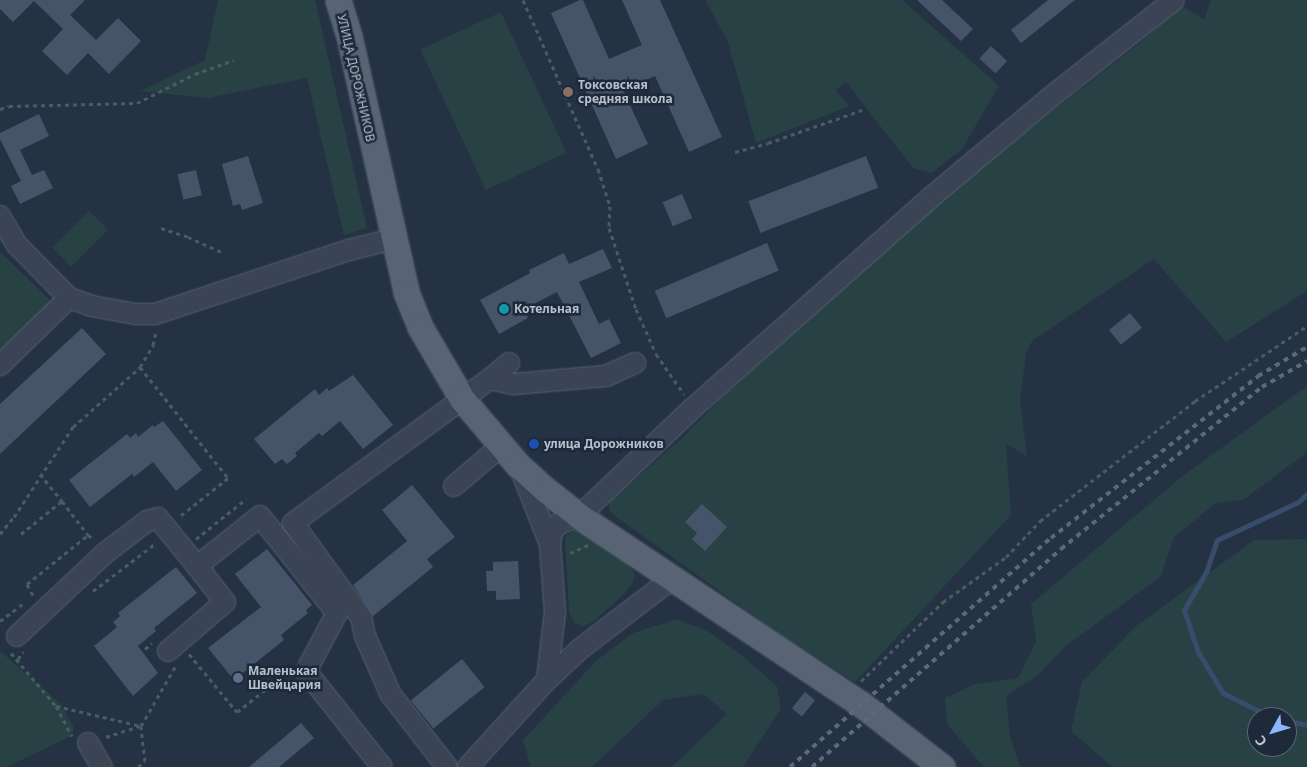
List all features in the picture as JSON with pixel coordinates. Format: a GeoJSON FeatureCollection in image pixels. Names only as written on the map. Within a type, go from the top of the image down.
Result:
{"type":"FeatureCollection","features":[{"type":"Feature","properties":{"kind":"main road","name":"УЛИЦА ДОРОЖНИКОВ"},"geometry":{"type":"LineString","coordinates":[[338,0],[348,36],[406,292],[420,327],[462,399],[518,465],[579,516],[846,695],[942,767]]}},
{"type":"Feature","properties":{"kind":"street"},"geometry":{"type":"LineString","coordinates":[[547,680],[555,612],[550,544],[552,531],[559,524],[579,516],[693,408],[930,198],[1052,96],[1174,0]]}},
{"type":"Feature","properties":{"kind":"street"},"geometry":{"type":"LineString","coordinates":[[0,216],[17,245],[69,298],[92,306],[128,313],[156,314],[349,250],[393,239]]}},
{"type":"Feature","properties":{"kind":"street"},"geometry":{"type":"LineString","coordinates":[[0,365],[69,298]]}},
{"type":"Feature","properties":{"kind":"street"},"geometry":{"type":"LineString","coordinates":[[447,767],[391,695],[365,636],[361,616],[293,523],[490,379],[509,363]]}},
{"type":"Feature","properties":{"kind":"street"},"geometry":{"type":"LineString","coordinates":[[490,379],[514,384],[606,376],[635,363]]}},
{"type":"Feature","properties":{"kind":"street"},"geometry":{"type":"LineString","coordinates":[[454,486],[501,446]]}},
{"type":"Feature","properties":{"kind":"street"},"geometry":{"type":"LineString","coordinates":[[518,465],[550,544]]}},
{"type":"Feature","properties":{"kind":"street"},"geometry":{"type":"LineString","coordinates":[[197,566],[260,516],[337,613],[306,671],[382,767]]}},
{"type":"Feature","properties":{"kind":"street"},"geometry":{"type":"LineString","coordinates":[[17,644],[104,554],[147,521],[158,518],[226,602],[172,651]]}},
{"type":"Feature","properties":{"kind":"street"},"geometry":{"type":"LineString","coordinates":[[468,767],[547,680],[580,649],[673,578]]}},
{"type":"Feature","properties":{"kind":"street"},"geometry":{"type":"LineString","coordinates":[[81,741],[102,767]]}},
{"type":"Feature","properties":{"kind":"path"},"geometry":{"type":"LineString","coordinates":[[523,0],[598,169],[610,206],[609,228],[636,309],[656,354],[693,408]]}},
{"type":"Feature","properties":{"kind":"path"},"geometry":{"type":"LineString","coordinates":[[0,109],[9,106],[138,103],[195,74],[234,60]]}},
{"type":"Feature","properties":{"kind":"path"},"geometry":{"type":"LineString","coordinates":[[735,152],[768,144],[862,110]]}},
{"type":"Feature","properties":{"kind":"path"},"geometry":{"type":"LineString","coordinates":[[161,228],[222,252]]}},
{"type":"Feature","properties":{"kind":"path"},"geometry":{"type":"LineString","coordinates":[[0,534],[14,517],[40,474],[73,427],[140,367],[153,345],[160,312]]}},
{"type":"Feature","properties":{"kind":"path"},"geometry":{"type":"LineString","coordinates":[[846,695],[943,602],[1006,557],[1040,521],[1195,401],[1307,326]]}},
{"type":"Feature","properties":{"kind":"path"},"geometry":{"type":"LineString","coordinates":[[140,367],[228,478],[172,523]]}},
{"type":"Feature","properties":{"kind":"path"},"geometry":{"type":"LineString","coordinates":[[40,474],[62,502]]}},
{"type":"Feature","properties":{"kind":"path"},"geometry":{"type":"LineString","coordinates":[[0,621],[34,594],[27,584],[88,535]]}},
{"type":"Feature","properties":{"kind":"path"},"geometry":{"type":"LineString","coordinates":[[85,598],[163,537]]}},
{"type":"Feature","properties":{"kind":"path"},"geometry":{"type":"LineString","coordinates":[[570,553],[593,543]]}},
{"type":"Feature","properties":{"kind":"path"},"geometry":{"type":"LineString","coordinates":[[17,644],[18,659]]}},
{"type":"Feature","properties":{"kind":"path"},"geometry":{"type":"LineString","coordinates":[[17,644],[18,659],[81,741],[141,726]]}},
{"type":"Feature","properties":{"kind":"path"},"geometry":{"type":"LineString","coordinates":[[145,649],[187,652],[237,712],[294,667]]}},
{"type":"Feature","properties":{"kind":"path"},"geometry":{"type":"LineString","coordinates":[[138,767],[145,762],[141,726],[172,651]]}},
{"type":"Feature","properties":{"kind":"path"},"geometry":{"type":"LineString","coordinates":[[56,706],[141,726]]}},
{"type":"Feature","properties":{"kind":"green space"},"geometry":{"type":"Polygon","coordinates":[[[218,0],[315,0],[367,228],[344,235],[307,78],[208,98],[140,91],[205,60],[218,0]]]}},
{"type":"Feature","properties":{"kind":"green space"},"geometry":{"type":"Polygon","coordinates":[[[705,0],[902,0],[999,86],[962,149],[932,173],[913,168],[846,82],[836,90],[849,106],[756,143],[728,42],[705,0]]]}},
{"type":"Feature","properties":{"kind":"green space"},"geometry":{"type":"Polygon","coordinates":[[[1211,0],[1307,0],[1307,291],[1226,342],[1154,259],[1032,341],[1026,354],[1020,400],[1027,456],[1006,444],[1011,515],[855,682],[778,633],[609,510],[609,502],[682,438],[727,393],[920,219],[987,162],[1140,43],[1181,5],[1204,20],[1211,0]]]}},
{"type":"Feature","properties":{"kind":"green space"},"geometry":{"type":"Polygon","coordinates":[[[501,12],[567,152],[486,190],[420,50],[501,12]]]}},
{"type":"Feature","properties":{"kind":"green space"},"geometry":{"type":"Polygon","coordinates":[[[89,211],[108,230],[71,267],[52,248],[89,211]]]}},
{"type":"Feature","properties":{"kind":"green space"},"geometry":{"type":"Polygon","coordinates":[[[0,252],[48,298],[51,306],[0,356],[0,252]]]}},
{"type":"Feature","properties":{"kind":"green space"},"geometry":{"type":"Polygon","coordinates":[[[1307,386],[1307,452],[1243,500],[1216,503],[1174,537],[1161,576],[1066,646],[1037,676],[1006,696],[1010,735],[1020,767],[984,767],[947,724],[945,698],[975,684],[1018,678],[1036,642],[1031,604],[1180,478],[1307,386]]]}},
{"type":"Feature","properties":{"kind":"green space"},"geometry":{"type":"Polygon","coordinates":[[[574,531],[580,531],[630,566],[635,574],[632,584],[624,594],[593,622],[583,626],[574,623],[569,612],[565,542],[566,535],[574,531]]]}},
{"type":"Feature","properties":{"kind":"green space"},"geometry":{"type":"Polygon","coordinates":[[[1307,539],[1307,767],[1112,767],[1071,731],[1082,682],[1136,626],[1254,540],[1307,539]]]}},
{"type":"Feature","properties":{"kind":"green space"},"geometry":{"type":"Polygon","coordinates":[[[677,619],[709,632],[744,657],[777,686],[781,709],[743,767],[672,767],[727,714],[703,694],[663,700],[592,767],[531,767],[523,740],[597,660],[633,633],[677,619]]]}},
{"type":"Feature","properties":{"kind":"green space"},"geometry":{"type":"Polygon","coordinates":[[[0,651],[61,704],[74,728],[71,736],[7,767],[0,767],[0,651]]]}},
{"type":"Feature","properties":{"kind":"building"},"geometry":{"type":"Polygon","coordinates":[[[0,0],[85,0],[70,15],[96,40],[118,18],[141,41],[109,74],[88,53],[67,75],[42,51],[63,29],[34,1],[13,22],[0,9],[0,0]]]}},
{"type":"Feature","properties":{"kind":"building"},"geometry":{"type":"Polygon","coordinates":[[[583,0],[609,59],[642,45],[622,0],[660,0],[722,137],[689,152],[655,76],[623,90],[648,144],[616,159],[551,13],[583,0]]]}},
{"type":"Feature","properties":{"kind":"building"},"geometry":{"type":"Polygon","coordinates":[[[917,0],[942,0],[973,29],[961,41],[917,0]]]}},
{"type":"Feature","properties":{"kind":"building"},"geometry":{"type":"Polygon","coordinates":[[[1048,0],[1075,0],[1021,43],[1011,30],[1048,0]]]}},
{"type":"Feature","properties":{"kind":"building"},"geometry":{"type":"Polygon","coordinates":[[[991,46],[1007,61],[995,73],[979,58],[991,46]]]}},
{"type":"Feature","properties":{"kind":"building"},"geometry":{"type":"Polygon","coordinates":[[[39,114],[49,136],[20,150],[32,175],[44,170],[53,188],[20,204],[11,186],[21,181],[0,139],[0,133],[39,114]]]}},
{"type":"Feature","properties":{"kind":"building"},"geometry":{"type":"Polygon","coordinates":[[[248,156],[263,203],[242,210],[240,204],[233,206],[222,164],[248,156]]]}},
{"type":"Feature","properties":{"kind":"building"},"geometry":{"type":"Polygon","coordinates":[[[866,156],[878,188],[761,233],[748,201],[866,156]]]}},
{"type":"Feature","properties":{"kind":"building"},"geometry":{"type":"Polygon","coordinates":[[[196,170],[202,195],[183,200],[177,174],[196,170]]]}},
{"type":"Feature","properties":{"kind":"building"},"geometry":{"type":"Polygon","coordinates":[[[682,194],[692,218],[673,226],[663,202],[682,194]]]}},
{"type":"Feature","properties":{"kind":"building"},"geometry":{"type":"Polygon","coordinates":[[[767,243],[779,271],[666,318],[655,291],[767,243]]]}},
{"type":"Feature","properties":{"kind":"building"},"geometry":{"type":"Polygon","coordinates":[[[603,249],[612,268],[579,282],[599,324],[609,319],[621,343],[591,358],[557,292],[524,309],[528,318],[499,334],[480,300],[530,273],[529,270],[564,253],[569,264],[603,249]]]}},
{"type":"Feature","properties":{"kind":"building"},"geometry":{"type":"Polygon","coordinates":[[[1130,313],[1142,328],[1121,345],[1109,330],[1130,313]]]}},
{"type":"Feature","properties":{"kind":"building"},"geometry":{"type":"Polygon","coordinates":[[[82,328],[106,354],[0,454],[0,404],[82,328]]]}},
{"type":"Feature","properties":{"kind":"building"},"geometry":{"type":"Polygon","coordinates":[[[353,375],[393,425],[363,449],[340,421],[322,436],[319,433],[295,453],[297,456],[287,464],[282,459],[275,464],[254,439],[315,389],[319,395],[327,388],[329,391],[353,375]]]}},
{"type":"Feature","properties":{"kind":"building"},"geometry":{"type":"Polygon","coordinates":[[[163,421],[202,470],[176,491],[153,462],[134,477],[132,474],[90,507],[69,480],[127,434],[130,438],[136,433],[138,437],[153,425],[154,427],[163,421]]]}},
{"type":"Feature","properties":{"kind":"building"},"geometry":{"type":"Polygon","coordinates":[[[412,485],[455,537],[427,559],[433,567],[373,616],[353,585],[407,541],[382,510],[412,485]]]}},
{"type":"Feature","properties":{"kind":"building"},"geometry":{"type":"Polygon","coordinates":[[[702,504],[727,527],[705,551],[692,539],[697,533],[685,522],[702,504]]]}},
{"type":"Feature","properties":{"kind":"building"},"geometry":{"type":"Polygon","coordinates":[[[267,549],[312,605],[306,610],[308,613],[281,635],[284,640],[234,680],[208,648],[261,607],[235,574],[267,549]]]}},
{"type":"Feature","properties":{"kind":"building"},"geometry":{"type":"Polygon","coordinates":[[[518,561],[520,599],[496,600],[496,591],[487,591],[486,571],[493,571],[493,562],[518,561]]]}},
{"type":"Feature","properties":{"kind":"building"},"geometry":{"type":"Polygon","coordinates":[[[176,567],[197,593],[154,628],[156,631],[138,646],[158,673],[133,696],[94,646],[117,627],[113,622],[120,616],[118,613],[176,567]]]}},
{"type":"Feature","properties":{"kind":"building"},"geometry":{"type":"Polygon","coordinates":[[[462,659],[485,687],[433,729],[411,701],[462,659]]]}},
{"type":"Feature","properties":{"kind":"building"},"geometry":{"type":"Polygon","coordinates":[[[805,692],[815,700],[802,717],[792,708],[805,692]]]}},
{"type":"Feature","properties":{"kind":"building"},"geometry":{"type":"Polygon","coordinates":[[[301,723],[314,738],[279,767],[249,767],[301,723]]]}},
{"type":"Feature","properties":{"kind":"waterway"},"geometry":{"type":"LineString","coordinates":[[1251,707],[1223,693],[1198,652],[1184,610],[1206,572],[1217,540],[1298,502],[1307,494]]}},
{"type":"Feature","properties":{"kind":"waterway"},"geometry":{"type":"LineString","coordinates":[[1297,723],[1307,725]]}},
{"type":"Feature","properties":{"kind":"railway"},"geometry":{"type":"LineString","coordinates":[[790,767],[1051,538],[1258,376],[1307,347]]}},
{"type":"Feature","properties":{"kind":"railway"},"geometry":{"type":"LineString","coordinates":[[812,767],[1061,549],[1262,387],[1307,361]]}},
{"type":"Feature","properties":{"kind":"place","name":"Токсовская средняя школа"},"geometry":{"type":"Point","coordinates":[568,92]}},
{"type":"Feature","properties":{"kind":"place","name":"Котельная"},"geometry":{"type":"Point","coordinates":[504,309]}},
{"type":"Feature","properties":{"kind":"place","name":"улица Дорожников"},"geometry":{"type":"Point","coordinates":[534,444]}},
{"type":"Feature","properties":{"kind":"place","name":"Маленькая Швейцария"},"geometry":{"type":"Point","coordinates":[238,678]}}]}
